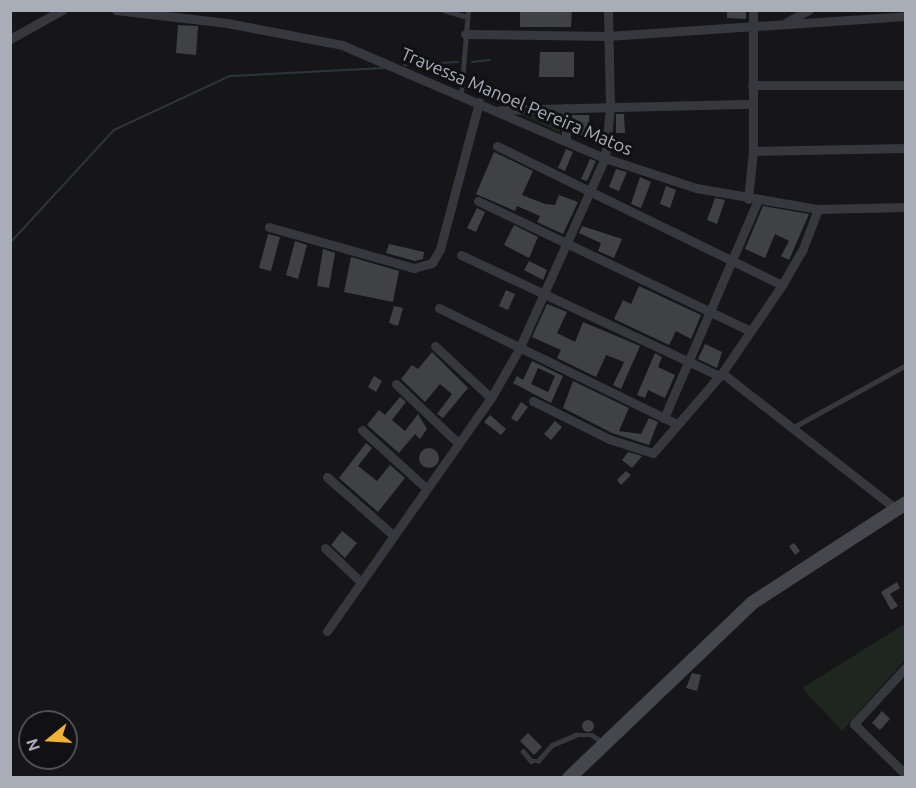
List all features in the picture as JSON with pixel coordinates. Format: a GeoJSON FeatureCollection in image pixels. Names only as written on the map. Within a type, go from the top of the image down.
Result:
{"type":"FeatureCollection","features":[{"type":"Feature","properties":{"kind":"street"},"geometry":{"type":"LineString","coordinates":[[10,39],[62,10]]}},
{"type":"Feature","properties":{"kind":"street","name":"Travessa Manoel Pereira Matos"},"geometry":{"type":"LineString","coordinates":[[116,10],[305,36],[342,45],[461,94],[605,158],[696,188],[753,200],[818,209],[906,207]]}},
{"type":"Feature","properties":{"kind":"street"},"geometry":{"type":"LineString","coordinates":[[327,632],[360,581],[491,398],[519,349],[540,295],[605,158],[610,107],[608,10]]}},
{"type":"Feature","properties":{"kind":"street"},"geometry":{"type":"LineString","coordinates":[[664,418],[733,261],[753,200],[753,10]]}},
{"type":"Feature","properties":{"kind":"street"},"geometry":{"type":"LineString","coordinates":[[782,25],[809,10]]}},
{"type":"Feature","properties":{"kind":"street"},"geometry":{"type":"LineString","coordinates":[[465,34],[607,36],[753,29],[906,16]]}},
{"type":"Feature","properties":{"kind":"street"},"geometry":{"type":"LineString","coordinates":[[752,85],[906,85]]}},
{"type":"Feature","properties":{"kind":"street"},"geometry":{"type":"LineString","coordinates":[[269,227],[414,268],[432,263],[440,249],[478,102]]}},
{"type":"Feature","properties":{"kind":"street"},"geometry":{"type":"LineString","coordinates":[[496,110],[752,104]]}},
{"type":"Feature","properties":{"kind":"street"},"geometry":{"type":"LineString","coordinates":[[566,108],[566,141]]}},
{"type":"Feature","properties":{"kind":"street"},"geometry":{"type":"LineString","coordinates":[[497,146],[782,285]]}},
{"type":"Feature","properties":{"kind":"street"},"geometry":{"type":"LineString","coordinates":[[753,151],[906,148]]}},
{"type":"Feature","properties":{"kind":"street"},"geometry":{"type":"LineString","coordinates":[[478,201],[750,331]]}},
{"type":"Feature","properties":{"kind":"street"},"geometry":{"type":"LineString","coordinates":[[533,401],[609,439],[653,453],[675,423],[719,374],[782,285],[802,250],[818,209]]}},
{"type":"Feature","properties":{"kind":"street"},"geometry":{"type":"LineString","coordinates":[[461,255],[540,295],[719,374],[900,506],[724,626],[606,745],[569,777]]}},
{"type":"Feature","properties":{"kind":"street"},"geometry":{"type":"LineString","coordinates":[[439,308],[519,349],[675,423]]}},
{"type":"Feature","properties":{"kind":"street"},"geometry":{"type":"LineString","coordinates":[[435,346],[491,398]]}},
{"type":"Feature","properties":{"kind":"street"},"geometry":{"type":"LineString","coordinates":[[396,384],[458,443]]}},
{"type":"Feature","properties":{"kind":"street"},"geometry":{"type":"LineString","coordinates":[[362,430],[426,488]]}},
{"type":"Feature","properties":{"kind":"street"},"geometry":{"type":"LineString","coordinates":[[327,477],[393,535]]}},
{"type":"Feature","properties":{"kind":"street"},"geometry":{"type":"LineString","coordinates":[[325,548],[360,581]]}},
{"type":"Feature","properties":{"kind":"street"},"geometry":{"type":"LineString","coordinates":[[906,667],[854,724],[906,775]]}},
{"type":"Feature","properties":{"kind":"lane"},"geometry":{"type":"LineString","coordinates":[[444,10],[467,17]]}},
{"type":"Feature","properties":{"kind":"lane"},"geometry":{"type":"LineString","coordinates":[[461,94],[468,10]]}},
{"type":"Feature","properties":{"kind":"lane"},"geometry":{"type":"LineString","coordinates":[[792,428],[906,365]]}},
{"type":"Feature","properties":{"kind":"lane"},"geometry":{"type":"LineString","coordinates":[[523,751],[531,761],[538,761],[552,745],[576,735],[592,735],[606,745]]}},
{"type":"Feature","properties":{"kind":"shaded area"},"geometry":{"type":"Polygon","coordinates":[[[560,113],[560,133],[523,115],[560,113]]]}},
{"type":"Feature","properties":{"kind":"shaded area"},"geometry":{"type":"Polygon","coordinates":[[[905,624],[905,660],[842,731],[802,688],[905,624]]]}},
{"type":"Feature","properties":{"kind":"building"},"geometry":{"type":"Polygon","coordinates":[[[520,10],[572,10],[571,27],[520,27],[520,10]]]}},
{"type":"Feature","properties":{"kind":"building"},"geometry":{"type":"Polygon","coordinates":[[[727,10],[746,10],[746,19],[727,18],[727,10]]]}},
{"type":"Feature","properties":{"kind":"building"},"geometry":{"type":"Polygon","coordinates":[[[178,25],[198,26],[196,55],[176,53],[178,25]]]}},
{"type":"Feature","properties":{"kind":"building"},"geometry":{"type":"Polygon","coordinates":[[[540,52],[574,52],[574,77],[539,77],[540,52]]]}},
{"type":"Feature","properties":{"kind":"building"},"geometry":{"type":"Polygon","coordinates":[[[616,114],[624,114],[625,133],[616,133],[616,114]]]}},
{"type":"Feature","properties":{"kind":"building"},"geometry":{"type":"Polygon","coordinates":[[[572,115],[589,115],[590,135],[573,136],[572,115]]]}},
{"type":"Feature","properties":{"kind":"building"},"geometry":{"type":"Polygon","coordinates":[[[566,149],[573,152],[565,171],[558,168],[566,149]]]}},
{"type":"Feature","properties":{"kind":"building"},"geometry":{"type":"Polygon","coordinates":[[[494,152],[533,171],[522,195],[545,204],[555,205],[559,195],[578,202],[563,234],[537,222],[540,216],[517,206],[515,211],[476,194],[494,152]]]}},
{"type":"Feature","properties":{"kind":"building"},"geometry":{"type":"Polygon","coordinates":[[[590,159],[596,161],[587,181],[581,179],[590,159]]]}},
{"type":"Feature","properties":{"kind":"building"},"geometry":{"type":"Polygon","coordinates":[[[616,169],[627,172],[619,191],[609,187],[616,169]]]}},
{"type":"Feature","properties":{"kind":"building"},"geometry":{"type":"Polygon","coordinates":[[[640,177],[651,182],[641,208],[631,204],[640,177]]]}},
{"type":"Feature","properties":{"kind":"building"},"geometry":{"type":"Polygon","coordinates":[[[666,186],[676,190],[670,208],[660,204],[666,186]]]}},
{"type":"Feature","properties":{"kind":"building"},"geometry":{"type":"Polygon","coordinates":[[[715,198],[725,200],[717,224],[707,220],[715,198]]]}},
{"type":"Feature","properties":{"kind":"building"},"geometry":{"type":"Polygon","coordinates":[[[763,206],[809,214],[789,260],[781,256],[789,241],[775,234],[765,258],[745,249],[763,206]]]}},
{"type":"Feature","properties":{"kind":"building"},"geometry":{"type":"Polygon","coordinates":[[[477,208],[485,212],[476,232],[467,228],[477,208]]]}},
{"type":"Feature","properties":{"kind":"building"},"geometry":{"type":"Polygon","coordinates":[[[514,225],[538,237],[529,258],[504,245],[514,225]]]}},
{"type":"Feature","properties":{"kind":"building"},"geometry":{"type":"Polygon","coordinates":[[[582,226],[622,239],[614,258],[598,251],[601,243],[579,233],[582,226]]]}},
{"type":"Feature","properties":{"kind":"building"},"geometry":{"type":"Polygon","coordinates":[[[268,234],[280,237],[271,271],[259,268],[268,234]]]}},
{"type":"Feature","properties":{"kind":"building"},"geometry":{"type":"Polygon","coordinates":[[[295,241],[307,245],[298,279],[286,275],[295,241]]]}},
{"type":"Feature","properties":{"kind":"building"},"geometry":{"type":"Polygon","coordinates":[[[389,244],[424,252],[423,259],[415,261],[386,253],[389,244]]]}},
{"type":"Feature","properties":{"kind":"building"},"geometry":{"type":"Polygon","coordinates":[[[323,249],[335,253],[329,288],[317,286],[323,249]]]}},
{"type":"Feature","properties":{"kind":"building"},"geometry":{"type":"Polygon","coordinates":[[[351,257],[399,271],[393,302],[344,292],[351,257]]]}},
{"type":"Feature","properties":{"kind":"building"},"geometry":{"type":"Polygon","coordinates":[[[529,261],[547,270],[543,280],[524,270],[529,261]]]}},
{"type":"Feature","properties":{"kind":"building"},"geometry":{"type":"Polygon","coordinates":[[[639,286],[701,315],[691,339],[676,331],[669,345],[614,319],[623,300],[631,304],[639,286]]]}},
{"type":"Feature","properties":{"kind":"building"},"geometry":{"type":"Polygon","coordinates":[[[506,290],[515,294],[508,310],[499,306],[506,290]]]}},
{"type":"Feature","properties":{"kind":"building"},"geometry":{"type":"Polygon","coordinates":[[[547,304],[567,312],[557,333],[575,342],[583,322],[640,346],[621,389],[613,385],[624,362],[606,355],[596,377],[557,358],[561,350],[532,337],[547,304]]]}},
{"type":"Feature","properties":{"kind":"building"},"geometry":{"type":"Polygon","coordinates":[[[394,306],[403,308],[398,326],[389,323],[394,306]]]}},
{"type":"Feature","properties":{"kind":"building"},"geometry":{"type":"Polygon","coordinates":[[[705,344],[722,352],[717,368],[698,359],[705,344]]]}},
{"type":"Feature","properties":{"kind":"building"},"geometry":{"type":"Polygon","coordinates":[[[432,352],[468,388],[443,418],[437,414],[452,394],[440,384],[425,402],[401,379],[412,365],[418,369],[432,352]]]}},
{"type":"Feature","properties":{"kind":"building"},"geometry":{"type":"Polygon","coordinates":[[[655,353],[662,357],[658,367],[675,375],[665,398],[648,390],[645,398],[637,395],[655,353]]]}},
{"type":"Feature","properties":{"kind":"building"},"geometry":{"type":"Polygon","coordinates":[[[532,361],[563,376],[551,403],[513,383],[517,376],[523,380],[532,361]],[[538,368],[531,384],[548,392],[555,376],[538,368]]]}},
{"type":"Feature","properties":{"kind":"building"},"geometry":{"type":"Polygon","coordinates":[[[374,376],[382,381],[376,392],[368,387],[374,376]]]}},
{"type":"Feature","properties":{"kind":"building"},"geometry":{"type":"Polygon","coordinates":[[[573,381],[629,408],[619,431],[641,434],[649,418],[658,422],[649,445],[612,433],[563,408],[573,381]]]}},
{"type":"Feature","properties":{"kind":"building"},"geometry":{"type":"Polygon","coordinates":[[[400,397],[406,402],[392,420],[405,431],[418,414],[427,429],[420,439],[415,434],[399,453],[367,425],[379,410],[385,415],[400,397]]]}},
{"type":"Feature","properties":{"kind":"building"},"geometry":{"type":"Polygon","coordinates":[[[521,402],[528,407],[517,422],[511,418],[521,402]]]}},
{"type":"Feature","properties":{"kind":"building"},"geometry":{"type":"Polygon","coordinates":[[[490,415],[506,429],[501,435],[484,422],[490,415]]]}},
{"type":"Feature","properties":{"kind":"building"},"geometry":{"type":"Polygon","coordinates":[[[555,421],[562,427],[551,440],[544,434],[555,421]]]}},
{"type":"Feature","properties":{"kind":"building"},"geometry":{"type":"Polygon","coordinates":[[[366,443],[372,448],[358,466],[377,481],[390,465],[405,478],[378,512],[339,478],[366,443]]]}},
{"type":"Feature","properties":{"kind":"building"},"geometry":{"type":"Polygon","coordinates":[[[429,448],[436,451],[439,458],[436,465],[429,468],[422,465],[419,458],[422,451],[429,448]]]}},
{"type":"Feature","properties":{"kind":"building"},"geometry":{"type":"Polygon","coordinates":[[[628,452],[642,456],[632,468],[622,460],[628,452]]]}},
{"type":"Feature","properties":{"kind":"building"},"geometry":{"type":"Polygon","coordinates":[[[626,471],[631,475],[621,485],[617,480],[626,471]]]}},
{"type":"Feature","properties":{"kind":"building"},"geometry":{"type":"Polygon","coordinates":[[[342,531],[357,543],[345,558],[331,545],[342,531]]]}},
{"type":"Feature","properties":{"kind":"building"},"geometry":{"type":"Polygon","coordinates":[[[794,543],[800,551],[795,555],[789,546],[794,543]]]}},
{"type":"Feature","properties":{"kind":"building"},"geometry":{"type":"Polygon","coordinates":[[[897,582],[900,588],[890,594],[898,606],[891,610],[881,592],[897,582]]]}},
{"type":"Feature","properties":{"kind":"building"},"geometry":{"type":"Polygon","coordinates":[[[692,673],[701,675],[697,691],[686,688],[692,673]]]}},
{"type":"Feature","properties":{"kind":"building"},"geometry":{"type":"Polygon","coordinates":[[[882,711],[890,719],[880,730],[872,723],[882,711]]]}},
{"type":"Feature","properties":{"kind":"building"},"geometry":{"type":"Polygon","coordinates":[[[588,720],[594,726],[588,732],[582,726],[588,720]]]}},
{"type":"Feature","properties":{"kind":"building"},"geometry":{"type":"Polygon","coordinates":[[[528,733],[542,747],[534,755],[520,741],[528,733]]]}},
{"type":"Feature","properties":{"kind":"waterway"},"geometry":{"type":"LineString","coordinates":[[472,62],[490,60]]}},
{"type":"Feature","properties":{"kind":"waterway"},"geometry":{"type":"LineString","coordinates":[[404,65],[458,62]]}},
{"type":"Feature","properties":{"kind":"waterway"},"geometry":{"type":"LineString","coordinates":[[10,243],[114,130],[230,76],[384,68]]}}]}
